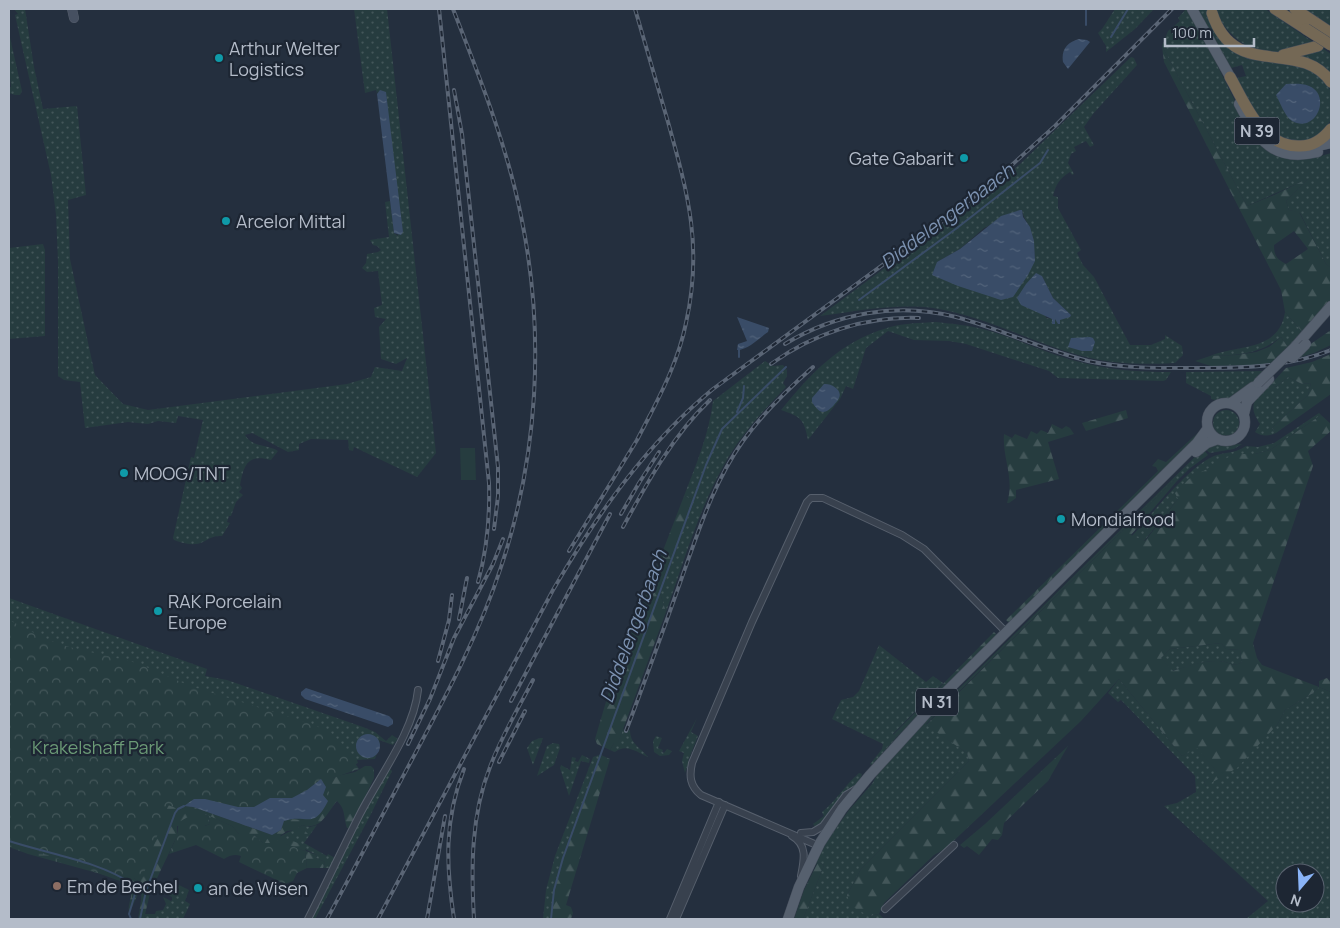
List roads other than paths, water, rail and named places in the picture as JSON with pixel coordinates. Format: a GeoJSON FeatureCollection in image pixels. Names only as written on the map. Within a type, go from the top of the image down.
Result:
{"type":"FeatureCollection","features":[{"type":"Feature","properties":{"kind":"highway"},"geometry":{"type":"LineString","coordinates":[[1275,9],[1331,45]]}},
{"type":"Feature","properties":{"kind":"highway"},"geometry":{"type":"LineString","coordinates":[[1295,9],[1327,30]]}},
{"type":"Feature","properties":{"kind":"highway"},"geometry":{"type":"LineString","coordinates":[[1212,11],[1226,34],[1244,48],[1256,52],[1281,55],[1318,46]]}},
{"type":"Feature","properties":{"kind":"highway"},"geometry":{"type":"LineString","coordinates":[[1212,11],[1216,25],[1234,45],[1258,56],[1305,61],[1316,66],[1326,74],[1331,82]]}},
{"type":"Feature","properties":{"kind":"highway"},"geometry":{"type":"LineString","coordinates":[[1230,77],[1261,128],[1278,143],[1302,147],[1313,144],[1323,138],[1331,129]]}},
{"type":"Feature","properties":{"kind":"main road","name":"N 39"},"geometry":{"type":"LineString","coordinates":[[1192,9],[1230,77],[1255,128],[1262,136],[1271,143],[1286,149],[1304,150],[1331,143]]}},
{"type":"Feature","properties":{"kind":"main road","name":"N 39"},"geometry":{"type":"LineString","coordinates":[[1219,59],[1248,122],[1258,137],[1265,143],[1275,150],[1294,155],[1331,149]]}},
{"type":"Feature","properties":{"kind":"main road"},"geometry":{"type":"LineString","coordinates":[[1232,403],[1248,392],[1295,347],[1331,306]]}},
{"type":"Feature","properties":{"kind":"main road"},"geometry":{"type":"LineString","coordinates":[[1244,414],[1241,409],[1232,403],[1222,403],[1213,408],[1207,417],[1208,428],[1218,439],[1229,441],[1239,436],[1245,425],[1244,414],[1247,402],[1306,344],[1331,315]]}},
{"type":"Feature","properties":{"kind":"main road","name":"N 31"},"geometry":{"type":"LineString","coordinates":[[788,919],[798,887],[819,844],[842,809],[861,785],[945,693],[1086,555],[1114,524],[1197,443],[1208,428]]}},
{"type":"Feature","properties":{"kind":"main road","name":"N 31"},"geometry":{"type":"LineString","coordinates":[[1086,555],[1117,528],[1201,447],[1218,439]]}},
{"type":"Feature","properties":{"kind":"street"},"geometry":{"type":"LineString","coordinates":[[798,887],[805,858],[798,840],[701,795],[695,790],[689,773],[752,622],[807,502],[811,498],[823,498],[902,535],[924,549],[1007,633]]}},
{"type":"Feature","properties":{"kind":"street"},"geometry":{"type":"LineString","coordinates":[[308,919],[361,813],[404,735],[418,698],[418,690]]}},
{"type":"Feature","properties":{"kind":"street"},"geometry":{"type":"LineString","coordinates":[[801,833],[817,830],[823,826],[846,794],[861,785]]}},
{"type":"Feature","properties":{"kind":"street"},"geometry":{"type":"LineString","coordinates":[[676,919],[723,805],[721,799],[801,833],[819,844]]}},
{"type":"Feature","properties":{"kind":"street"},"geometry":{"type":"LineString","coordinates":[[723,805],[819,844]]}},
{"type":"Feature","properties":{"kind":"street"},"geometry":{"type":"LineString","coordinates":[[670,919],[723,805]]}},
{"type":"Feature","properties":{"kind":"street"},"geometry":{"type":"LineString","coordinates":[[885,909],[954,846]]}},
{"type":"Feature","properties":{"kind":"water"},"geometry":{"type":"Polygon","coordinates":[[[1079,39],[1090,42],[1068,69],[1063,62],[1064,50],[1068,44],[1079,39]]]}},
{"type":"Feature","properties":{"kind":"water"},"geometry":{"type":"Polygon","coordinates":[[[1286,84],[1306,85],[1316,91],[1320,104],[1314,118],[1301,124],[1289,119],[1276,95],[1286,84]]]}},
{"type":"Feature","properties":{"kind":"water"},"geometry":{"type":"Polygon","coordinates":[[[380,90],[386,92],[403,232],[401,235],[394,233],[377,94],[380,90]]]}},
{"type":"Feature","properties":{"kind":"water"},"geometry":{"type":"Polygon","coordinates":[[[1022,210],[1023,217],[1030,227],[1034,241],[1035,261],[1013,297],[1001,300],[932,275],[937,262],[960,249],[1001,216],[1022,210]]]}},
{"type":"Feature","properties":{"kind":"water"},"geometry":{"type":"Polygon","coordinates":[[[1036,273],[1042,276],[1053,298],[1071,315],[1060,320],[1060,324],[1055,319],[1055,324],[1052,324],[1052,319],[1021,305],[1017,298],[1036,273]]]}},
{"type":"Feature","properties":{"kind":"water"},"geometry":{"type":"Polygon","coordinates":[[[737,317],[769,328],[768,332],[749,346],[737,350],[738,344],[747,341],[737,317]]]}},
{"type":"Feature","properties":{"kind":"water"},"geometry":{"type":"Polygon","coordinates":[[[1090,337],[1095,342],[1092,351],[1082,351],[1068,347],[1071,338],[1090,337]]]}},
{"type":"Feature","properties":{"kind":"water"},"geometry":{"type":"Polygon","coordinates":[[[824,384],[836,388],[840,395],[838,400],[827,411],[822,412],[812,402],[812,398],[824,384]]]}},
{"type":"Feature","properties":{"kind":"water"},"geometry":{"type":"Polygon","coordinates":[[[306,688],[389,716],[393,720],[393,724],[388,727],[305,699],[301,692],[306,688]]]}},
{"type":"Feature","properties":{"kind":"water"},"geometry":{"type":"Polygon","coordinates":[[[368,734],[377,737],[380,746],[377,755],[368,758],[359,755],[356,746],[359,737],[368,734]]]}},
{"type":"Feature","properties":{"kind":"water"},"geometry":{"type":"Polygon","coordinates":[[[321,779],[326,787],[323,795],[328,801],[318,816],[309,819],[284,821],[281,830],[272,835],[193,807],[184,806],[194,799],[205,799],[238,807],[254,807],[270,798],[292,798],[307,790],[321,779]]]}},
{"type":"Feature","properties":{"kind":"waterway"},"geometry":{"type":"LineString","coordinates":[[1086,9],[1086,25]]}},
{"type":"Feature","properties":{"kind":"waterway","name":"Diddelengerbaach"},"geometry":{"type":"LineString","coordinates":[[1111,37],[1128,9]]}},
{"type":"Feature","properties":{"kind":"waterway","name":"Diddelengerbaach"},"geometry":{"type":"LineString","coordinates":[[859,300],[957,228],[1040,163],[1048,150]]}},
{"type":"Feature","properties":{"kind":"waterway"},"geometry":{"type":"LineString","coordinates":[[739,349],[739,357]]}},
{"type":"Feature","properties":{"kind":"waterway","name":"Diddelengerbaach"},"geometry":{"type":"LineString","coordinates":[[551,919],[554,890],[563,858],[706,465],[722,429],[786,367]]}},
{"type":"Feature","properties":{"kind":"waterway"},"geometry":{"type":"LineString","coordinates":[[737,412],[743,398],[744,386]]}},
{"type":"Feature","properties":{"kind":"waterway"},"geometry":{"type":"LineString","coordinates":[[140,919],[146,891],[175,813],[184,806]]}},
{"type":"Feature","properties":{"kind":"waterway"},"geometry":{"type":"LineString","coordinates":[[9,841],[90,864],[134,885],[135,894],[129,914],[131,919]]}},
{"type":"Feature","properties":{"kind":"railway"},"geometry":{"type":"LineString","coordinates":[[439,9],[489,483],[487,533],[484,558],[478,582]]}},
{"type":"Feature","properties":{"kind":"railway"},"geometry":{"type":"LineString","coordinates":[[327,919],[440,707],[483,615],[493,591],[513,525],[530,439],[534,395],[534,308],[522,221],[501,140],[453,9]]}},
{"type":"Feature","properties":{"kind":"railway"},"geometry":{"type":"LineString","coordinates":[[635,9],[682,173],[691,221],[693,245],[691,295],[683,336],[670,374],[647,421]]}},
{"type":"Feature","properties":{"kind":"railway"},"geometry":{"type":"LineString","coordinates":[[378,919],[569,562],[605,508],[644,457],[689,410],[713,389],[955,212],[994,181],[1055,126],[1172,9]]}},
{"type":"Feature","properties":{"kind":"railway"},"geometry":{"type":"LineString","coordinates":[[454,90],[462,134],[498,467],[498,496],[494,529]]}},
{"type":"Feature","properties":{"kind":"railway"},"geometry":{"type":"LineString","coordinates":[[785,344],[805,333],[846,318],[868,313],[912,311],[956,317],[1088,361],[1125,366],[1149,368],[1260,366],[1296,361],[1331,350]]}},
{"type":"Feature","properties":{"kind":"railway"},"geometry":{"type":"LineString","coordinates":[[771,364],[805,343],[841,329],[880,320],[919,318]]}},
{"type":"Feature","properties":{"kind":"railway"},"geometry":{"type":"LineString","coordinates":[[626,731],[700,526],[723,474],[743,441],[767,411],[813,367]]}},
{"type":"Feature","properties":{"kind":"railway"},"geometry":{"type":"LineString","coordinates":[[623,527],[651,477],[673,444],[684,428],[710,400]]}},
{"type":"Feature","properties":{"kind":"railway"},"geometry":{"type":"LineString","coordinates":[[569,551],[637,440],[650,415]]}},
{"type":"Feature","properties":{"kind":"railway"},"geometry":{"type":"LineString","coordinates":[[621,514],[659,452]]}},
{"type":"Feature","properties":{"kind":"railway"},"geometry":{"type":"LineString","coordinates":[[511,701],[610,514]]}},
{"type":"Feature","properties":{"kind":"railway"},"geometry":{"type":"LineString","coordinates":[[408,744],[430,699],[454,638],[493,564],[503,539]]}},
{"type":"Feature","properties":{"kind":"railway"},"geometry":{"type":"LineString","coordinates":[[459,619],[467,578]]}},
{"type":"Feature","properties":{"kind":"railway"},"geometry":{"type":"LineString","coordinates":[[438,661],[449,620],[452,595]]}},
{"type":"Feature","properties":{"kind":"railway"},"geometry":{"type":"LineString","coordinates":[[474,919],[473,861],[479,804],[494,756],[533,680]]}},
{"type":"Feature","properties":{"kind":"railway"},"geometry":{"type":"LineString","coordinates":[[499,762],[525,711]]}},
{"type":"Feature","properties":{"kind":"railway"},"geometry":{"type":"LineString","coordinates":[[454,919],[449,880],[448,843],[453,806],[464,769]]}},
{"type":"Feature","properties":{"kind":"railway"},"geometry":{"type":"LineString","coordinates":[[427,919],[445,816]]}},
{"type":"Feature","properties":{"kind":"place","name":"Arthur Welter Logistics"},"geometry":{"type":"Point","coordinates":[219,58]}},
{"type":"Feature","properties":{"kind":"place","name":"Gate Gabarit"},"geometry":{"type":"Point","coordinates":[964,158]}},
{"type":"Feature","properties":{"kind":"place","name":"Arcelor Mittal"},"geometry":{"type":"Point","coordinates":[226,221]}},
{"type":"Feature","properties":{"kind":"place","name":"MOOG/TNT"},"geometry":{"type":"Point","coordinates":[124,473]}},
{"type":"Feature","properties":{"kind":"place","name":"Mondialfood"},"geometry":{"type":"Point","coordinates":[1061,519]}},
{"type":"Feature","properties":{"kind":"place","name":"RAK Porcelain Europe"},"geometry":{"type":"Point","coordinates":[158,611]}},
{"type":"Feature","properties":{"kind":"place","name":"Em de Bechel"},"geometry":{"type":"Point","coordinates":[57,886]}},
{"type":"Feature","properties":{"kind":"place","name":"an de Wisen"},"geometry":{"type":"Point","coordinates":[198,888]}},
{"type":"Feature","properties":{"kind":"park label","name":"Krakelshaff Park"},"geometry":{"type":"Point","coordinates":[98,747]}}]}
